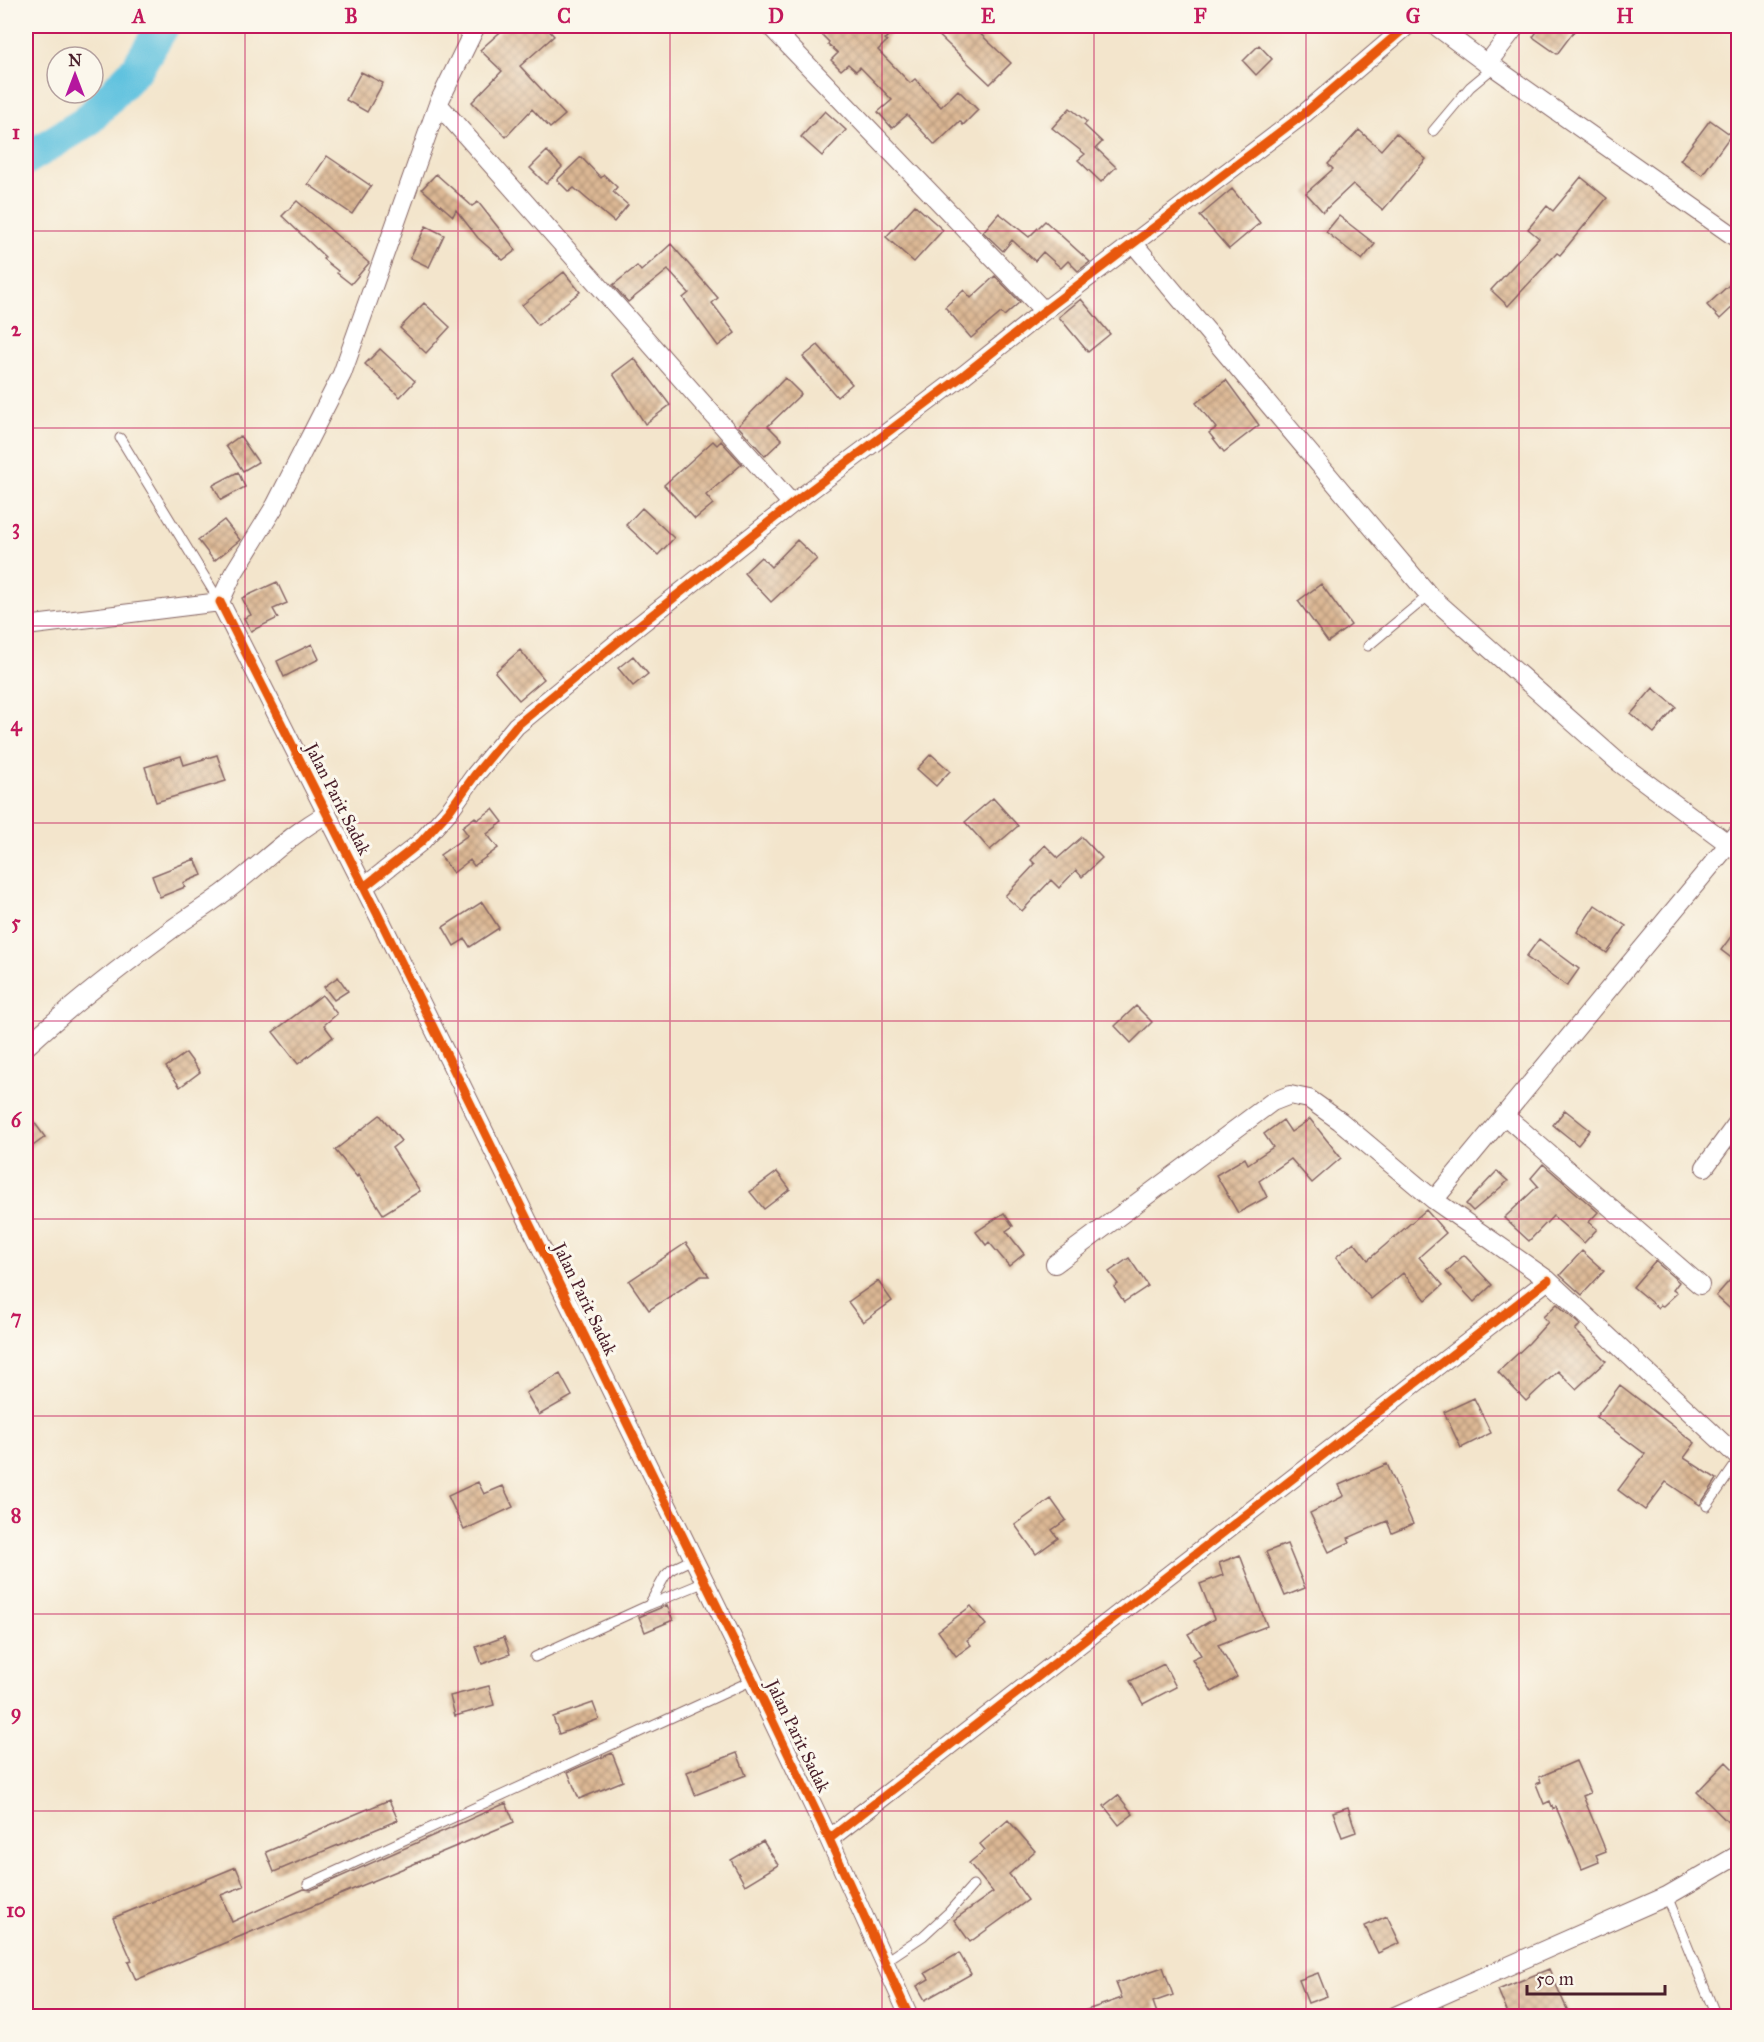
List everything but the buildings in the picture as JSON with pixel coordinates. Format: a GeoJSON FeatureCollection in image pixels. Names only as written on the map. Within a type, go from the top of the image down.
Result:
{"type":"FeatureCollection","features":[{"type":"Feature","properties":{"kind":"street"},"geometry":{"type":"LineString","coordinates":[[26,626],[220,602],[233,574],[275,506],[342,375],[438,104],[476,26]]}},
{"type":"Feature","properties":{"kind":"street"},"geometry":{"type":"LineString","coordinates":[[770,26],[1044,311]]}},
{"type":"Feature","properties":{"kind":"street"},"geometry":{"type":"LineString","coordinates":[[364,887],[421,842],[449,811],[474,776],[516,726],[792,504],[1305,113],[1407,26]]}},
{"type":"Feature","properties":{"kind":"street"},"geometry":{"type":"LineString","coordinates":[[1436,26],[1738,239]]}},
{"type":"Feature","properties":{"kind":"street"},"geometry":{"type":"LineString","coordinates":[[1491,66],[1516,26]]}},
{"type":"Feature","properties":{"kind":"street"},"geometry":{"type":"LineString","coordinates":[[438,104],[792,504]]}},
{"type":"Feature","properties":{"kind":"street"},"geometry":{"type":"LineString","coordinates":[[1133,243],[1429,595],[1617,761],[1736,843],[1434,1200]]}},
{"type":"Feature","properties":{"kind":"street","name":"Jalan Parit Sadak"},"geometry":{"type":"LineString","coordinates":[[220,602],[315,821],[364,887],[753,1680],[829,1839],[909,2016]]}},
{"type":"Feature","properties":{"kind":"street"},"geometry":{"type":"LineString","coordinates":[[26,1047],[50,1024],[110,976],[170,930],[220,897],[315,821]]}},
{"type":"Feature","properties":{"kind":"street"},"geometry":{"type":"LineString","coordinates":[[1055,1264],[1272,1102],[1290,1095],[1308,1099],[1340,1121],[1434,1200],[1548,1280],[1738,1458]]}},
{"type":"Feature","properties":{"kind":"street"},"geometry":{"type":"LineString","coordinates":[[1504,1115],[1700,1285]]}},
{"type":"Feature","properties":{"kind":"street"},"geometry":{"type":"LineString","coordinates":[[1705,1167],[1738,1122]]}},
{"type":"Feature","properties":{"kind":"street"},"geometry":{"type":"LineString","coordinates":[[829,1839],[1548,1280]]}},
{"type":"Feature","properties":{"kind":"street"},"geometry":{"type":"LineString","coordinates":[[1395,2016],[1667,1896],[1738,1855]]}},
{"type":"Feature","properties":{"kind":"lane"},"geometry":{"type":"LineString","coordinates":[[1433,131],[1491,66]]}},
{"type":"Feature","properties":{"kind":"lane"},"geometry":{"type":"LineString","coordinates":[[120,438],[220,602]]}},
{"type":"Feature","properties":{"kind":"lane"},"geometry":{"type":"LineString","coordinates":[[1368,646],[1429,595]]}},
{"type":"Feature","properties":{"kind":"lane"},"geometry":{"type":"LineString","coordinates":[[1707,1506],[1738,1458]]}},
{"type":"Feature","properties":{"kind":"lane"},"geometry":{"type":"LineString","coordinates":[[649,1605],[665,1576],[672,1569],[693,1559]]}},
{"type":"Feature","properties":{"kind":"lane"},"geometry":{"type":"LineString","coordinates":[[536,1657],[705,1582]]}},
{"type":"Feature","properties":{"kind":"lane"},"geometry":{"type":"LineString","coordinates":[[308,1884],[753,1680]]}},
{"type":"Feature","properties":{"kind":"lane"},"geometry":{"type":"LineString","coordinates":[[884,1962],[923,1936],[973,1885]]}},
{"type":"Feature","properties":{"kind":"lane"},"geometry":{"type":"LineString","coordinates":[[1667,1896],[1716,2016]]}},
{"type":"Feature","properties":{"kind":"waterway"},"geometry":{"type":"LineString","coordinates":[[26,159],[86,122],[137,68],[163,26]]}},
{"type":"Feature","properties":{"kind":"cycle path"},"geometry":{"type":"LineString","coordinates":[[364,887],[421,842],[449,811],[475,775],[516,726],[792,504],[1305,113],[1407,26]]}},
{"type":"Feature","properties":{"kind":"cycle path"},"geometry":{"type":"LineString","coordinates":[[220,602],[379,917],[753,1680],[829,1839],[909,2016]]}},
{"type":"Feature","properties":{"kind":"cycle path"},"geometry":{"type":"LineString","coordinates":[[829,1839],[1548,1280]]}}]}
